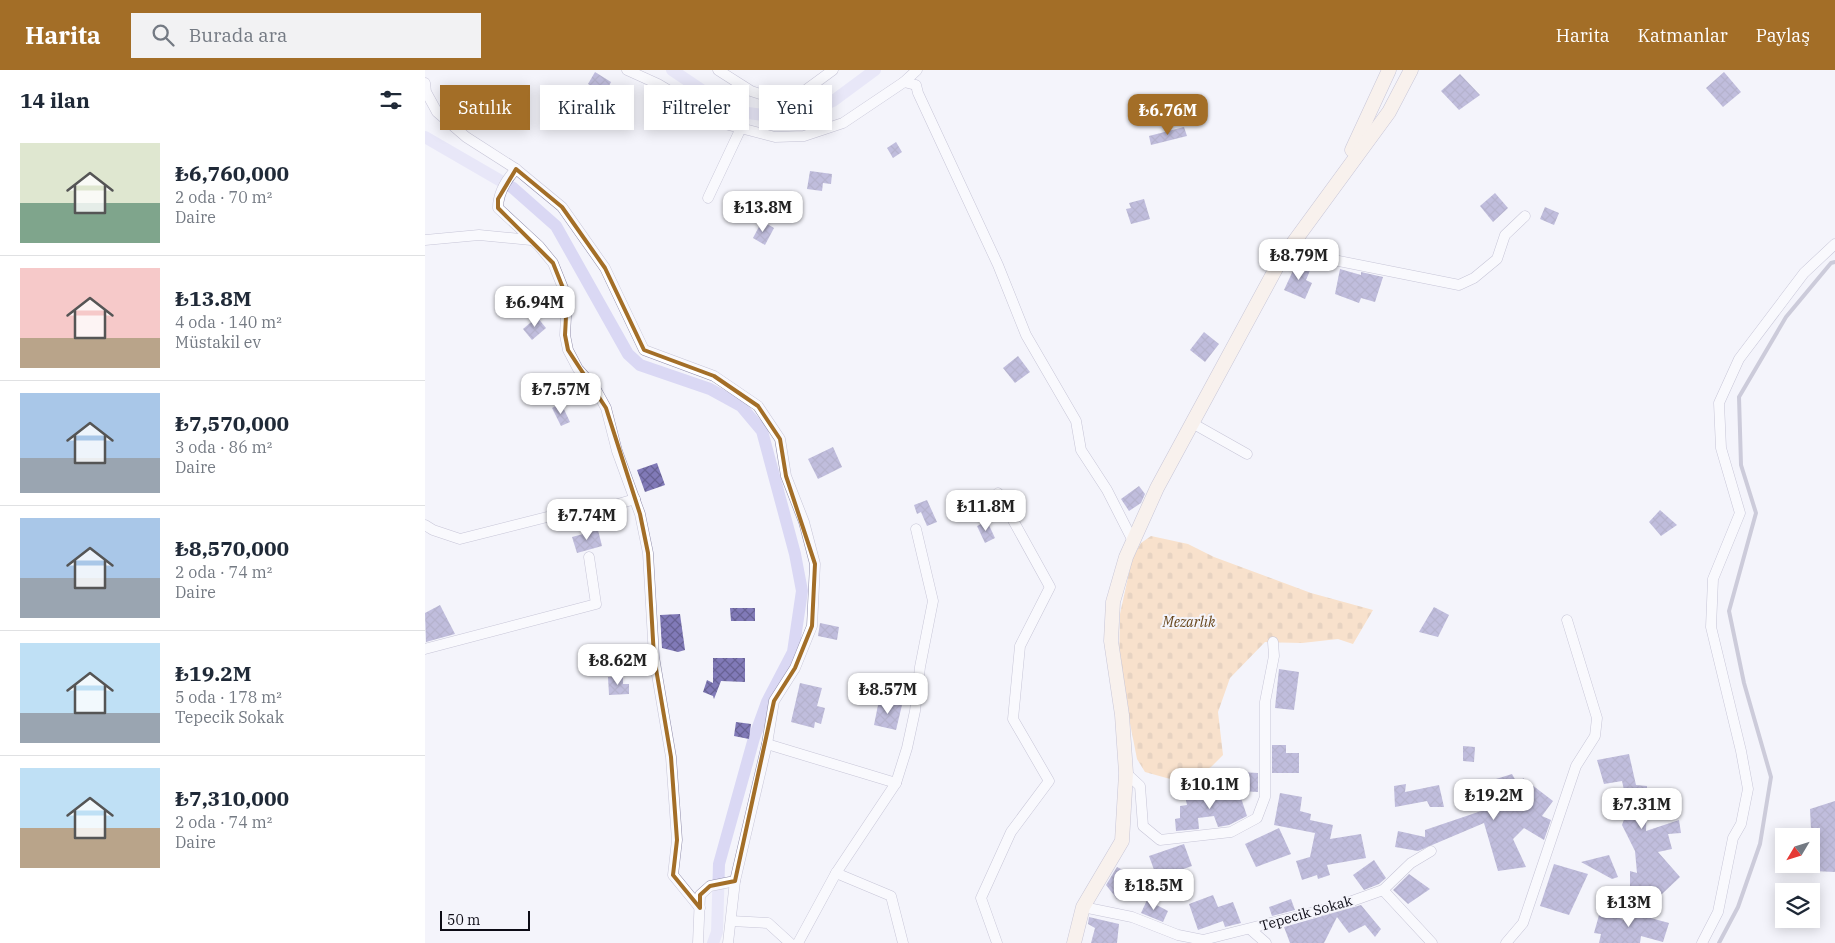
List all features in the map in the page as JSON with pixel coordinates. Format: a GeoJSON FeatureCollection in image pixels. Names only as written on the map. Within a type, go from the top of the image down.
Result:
{"type":"FeatureCollection","features":[{"type":"Feature","properties":{"kind":"main road"},"geometry":{"type":"LineString","coordinates":[[1340,176],[1389,70]]}},
{"type":"Feature","properties":{"kind":"main road"},"geometry":{"type":"LineString","coordinates":[[1074,943],[1083,907],[1122,841],[1126,773],[1122,715],[1111,641],[1113,602],[1126,556],[1157,488],[1288,247],[1389,112],[1411,70]]}},
{"type":"Feature","properties":{"kind":"street"},"geometry":{"type":"LineString","coordinates":[[627,70],[660,85]]}},
{"type":"Feature","properties":{"kind":"street"},"geometry":{"type":"LineString","coordinates":[[718,70],[751,91],[787,103],[833,70]]}},
{"type":"Feature","properties":{"kind":"street"},"geometry":{"type":"LineString","coordinates":[[749,130],[775,137],[805,136],[843,123],[905,82],[917,70]]}},
{"type":"Feature","properties":{"kind":"street"},"geometry":{"type":"LineString","coordinates":[[905,82],[916,84],[917,93],[998,265],[1026,334],[1075,421],[1081,450],[1107,490],[1133,541]]}},
{"type":"Feature","properties":{"kind":"street"},"geometry":{"type":"LineString","coordinates":[[425,83],[426,92],[437,112],[512,173],[562,208],[605,268],[644,350],[713,376],[758,406],[780,439],[787,476],[804,522],[815,564],[815,596],[812,626],[795,668],[774,701],[767,744],[730,882],[731,921],[729,943]]}},
{"type":"Feature","properties":{"kind":"street"},"geometry":{"type":"LineString","coordinates":[[708,198],[740,130]]}},
{"type":"Feature","properties":{"kind":"street"},"geometry":{"type":"LineString","coordinates":[[512,173],[498,199],[498,208],[539,246],[553,263],[567,298],[565,335],[568,350],[578,369],[595,388],[606,408],[617,451],[635,499],[648,553],[654,658],[671,757],[677,840],[673,875],[700,908]]}},
{"type":"Feature","properties":{"kind":"street"},"geometry":{"type":"LineString","coordinates":[[1288,247],[1324,258],[1459,285],[1473,278],[1497,258],[1505,235],[1525,216]]}},
{"type":"Feature","properties":{"kind":"street"},"geometry":{"type":"LineString","coordinates":[[425,240],[479,235],[531,240]]}},
{"type":"Feature","properties":{"kind":"street"},"geometry":{"type":"LineString","coordinates":[[1702,943],[1718,912],[1733,838],[1741,824],[1748,790],[1741,751],[1711,627],[1713,579],[1740,513],[1721,448],[1719,403],[1739,359],[1804,273],[1835,244]]}},
{"type":"Feature","properties":{"kind":"street"},"geometry":{"type":"LineString","coordinates":[[1192,423],[1247,454]]}},
{"type":"Feature","properties":{"kind":"street"},"geometry":{"type":"LineString","coordinates":[[997,943],[981,898],[1011,832],[1049,781],[1013,719],[1020,646],[1050,587],[999,494]]}},
{"type":"Feature","properties":{"kind":"street"},"geometry":{"type":"LineString","coordinates":[[425,525],[433,530],[460,539],[551,516],[601,509],[635,499]]}},
{"type":"Feature","properties":{"kind":"street"},"geometry":{"type":"LineString","coordinates":[[797,943],[837,873],[895,783],[915,711],[920,667],[933,601],[916,529]]}},
{"type":"Feature","properties":{"kind":"street"},"geometry":{"type":"LineString","coordinates":[[425,650],[596,604],[589,557]]}},
{"type":"Feature","properties":{"kind":"street"},"geometry":{"type":"LineString","coordinates":[[1506,943],[1523,923],[1576,766],[1595,736],[1597,718],[1567,620]]}},
{"type":"Feature","properties":{"kind":"street"},"geometry":{"type":"LineString","coordinates":[[1126,773],[1141,786],[1143,826],[1160,840],[1231,832],[1257,818],[1265,797],[1265,702],[1274,656],[1273,642]]}},
{"type":"Feature","properties":{"kind":"street"},"geometry":{"type":"LineString","coordinates":[[767,744],[895,783]]}},
{"type":"Feature","properties":{"kind":"street","name":"Tepecik Sokak"},"geometry":{"type":"LineString","coordinates":[[1083,907],[1132,917],[1178,935],[1203,941],[1338,906],[1383,890],[1411,863],[1431,851]]}},
{"type":"Feature","properties":{"kind":"street"},"geometry":{"type":"LineString","coordinates":[[837,873],[891,896],[903,943]]}},
{"type":"Feature","properties":{"kind":"street"},"geometry":{"type":"LineString","coordinates":[[698,943],[700,894],[710,886],[730,882]]}},
{"type":"Feature","properties":{"kind":"street"},"geometry":{"type":"LineString","coordinates":[[1383,890],[1432,943]]}},
{"type":"Feature","properties":{"kind":"street"},"geometry":{"type":"LineString","coordinates":[[731,921],[768,924],[791,943]]}},
{"type":"Feature","properties":{"kind":"street"},"geometry":{"type":"LineString","coordinates":[[1249,929],[1266,943]]}},
{"type":"Feature","properties":{"kind":"highlighted area"},"geometry":{"type":"Polygon","coordinates":[[[516,169],[562,207],[605,268],[644,350],[714,376],[758,406],[780,439],[786,476],[815,564],[815,596],[812,626],[795,668],[774,701],[735,881],[710,886],[700,895],[700,908],[673,875],[677,840],[671,757],[654,657],[648,553],[640,514],[606,408],[568,350],[565,335],[567,298],[553,263],[498,208],[498,199],[516,169]]]}},
{"type":"Feature","properties":{"kind":"green space","name":"Mezarlık"},"geometry":{"type":"Polygon","coordinates":[[[1151,536],[1188,544],[1214,557],[1311,593],[1373,610],[1353,644],[1338,639],[1302,643],[1265,642],[1230,678],[1218,712],[1223,755],[1211,767],[1181,782],[1145,772],[1137,759],[1119,667],[1120,614],[1132,559],[1141,543],[1151,536]]]}},
{"type":"Feature","properties":{"kind":"building"},"geometry":{"type":"Polygon","coordinates":[[[595,72],[611,82],[610,85],[588,84],[595,72]]]}},
{"type":"Feature","properties":{"kind":"building"},"geometry":{"type":"Polygon","coordinates":[[[1724,72],[1741,92],[1723,107],[1706,88],[1724,72]]]}},
{"type":"Feature","properties":{"kind":"building"},"geometry":{"type":"Polygon","coordinates":[[[1460,74],[1480,95],[1459,110],[1441,91],[1460,74]]]}},
{"type":"Feature","properties":{"kind":"building"},"geometry":{"type":"Polygon","coordinates":[[[1184,127],[1187,136],[1151,145],[1149,136],[1184,127]]]}},
{"type":"Feature","properties":{"kind":"building"},"geometry":{"type":"Polygon","coordinates":[[[896,142],[902,152],[893,158],[887,148],[896,142]]]}},
{"type":"Feature","properties":{"kind":"building"},"geometry":{"type":"Polygon","coordinates":[[[810,171],[832,174],[831,184],[823,183],[822,191],[807,189],[810,171]]]}},
{"type":"Feature","properties":{"kind":"building"},"geometry":{"type":"Polygon","coordinates":[[[1495,193],[1508,208],[1493,222],[1480,206],[1495,193]]]}},
{"type":"Feature","properties":{"kind":"building"},"geometry":{"type":"Polygon","coordinates":[[[1144,199],[1150,219],[1131,224],[1126,209],[1131,208],[1129,203],[1144,199]]]}},
{"type":"Feature","properties":{"kind":"building"},"geometry":{"type":"Polygon","coordinates":[[[1545,207],[1559,213],[1554,225],[1540,219],[1545,207]]]}},
{"type":"Feature","properties":{"kind":"building"},"geometry":{"type":"Polygon","coordinates":[[[762,221],[774,228],[765,245],[753,238],[762,221]]]}},
{"type":"Feature","properties":{"kind":"building"},"geometry":{"type":"Polygon","coordinates":[[[1297,262],[1311,268],[1306,280],[1312,283],[1305,299],[1284,290],[1297,262]]]}},
{"type":"Feature","properties":{"kind":"building"},"geometry":{"type":"Polygon","coordinates":[[[1340,269],[1361,275],[1361,272],[1383,277],[1375,302],[1361,298],[1359,303],[1335,294],[1340,269]]]}},
{"type":"Feature","properties":{"kind":"building"},"geometry":{"type":"Polygon","coordinates":[[[537,317],[546,328],[532,340],[523,329],[537,317]]]}},
{"type":"Feature","properties":{"kind":"building"},"geometry":{"type":"Polygon","coordinates":[[[1204,332],[1219,344],[1205,362],[1190,350],[1204,332]]]}},
{"type":"Feature","properties":{"kind":"building"},"geometry":{"type":"Polygon","coordinates":[[[1018,356],[1030,372],[1015,383],[1003,368],[1018,356]]]}},
{"type":"Feature","properties":{"kind":"building"},"geometry":{"type":"Polygon","coordinates":[[[561,403],[570,422],[561,426],[552,408],[561,403]]]}},
{"type":"Feature","properties":{"kind":"building"},"geometry":{"type":"Polygon","coordinates":[[[833,447],[842,467],[818,479],[808,459],[833,447]]]}},
{"type":"Feature","properties":{"kind":"building"},"geometry":{"type":"Polygon","coordinates":[[[657,463],[665,485],[645,492],[637,470],[657,463]]]}},
{"type":"Feature","properties":{"kind":"building"},"geometry":{"type":"Polygon","coordinates":[[[1139,486],[1145,494],[1141,503],[1129,511],[1121,499],[1139,486]]]}},
{"type":"Feature","properties":{"kind":"building"},"geometry":{"type":"Polygon","coordinates":[[[927,500],[937,522],[927,526],[921,512],[917,514],[914,505],[927,500]]]}},
{"type":"Feature","properties":{"kind":"building"},"geometry":{"type":"Polygon","coordinates":[[[1660,510],[1677,525],[1661,536],[1649,522],[1660,510]]]}},
{"type":"Feature","properties":{"kind":"building"},"geometry":{"type":"Polygon","coordinates":[[[987,521],[995,538],[985,543],[977,526],[987,521]]]}},
{"type":"Feature","properties":{"kind":"building"},"geometry":{"type":"Polygon","coordinates":[[[598,530],[602,546],[577,553],[572,537],[598,530]]]}},
{"type":"Feature","properties":{"kind":"building"},"geometry":{"type":"Polygon","coordinates":[[[440,605],[455,634],[426,642],[425,613],[440,605]]]}},
{"type":"Feature","properties":{"kind":"building"},"geometry":{"type":"Polygon","coordinates":[[[1434,607],[1449,615],[1438,637],[1419,632],[1434,607]]]}},
{"type":"Feature","properties":{"kind":"building"},"geometry":{"type":"Polygon","coordinates":[[[730,608],[755,608],[755,621],[731,621],[730,608]]]}},
{"type":"Feature","properties":{"kind":"building"},"geometry":{"type":"Polygon","coordinates":[[[680,614],[685,650],[678,652],[662,648],[660,615],[680,614]]]}},
{"type":"Feature","properties":{"kind":"building"},"geometry":{"type":"Polygon","coordinates":[[[820,623],[839,627],[837,640],[818,636],[820,623]]]}},
{"type":"Feature","properties":{"kind":"building"},"geometry":{"type":"Polygon","coordinates":[[[713,658],[745,658],[745,682],[721,681],[714,699],[713,696],[703,692],[707,680],[713,683],[713,658]]]}},
{"type":"Feature","properties":{"kind":"building"},"geometry":{"type":"Polygon","coordinates":[[[1279,669],[1299,672],[1294,710],[1275,708],[1279,669]]]}},
{"type":"Feature","properties":{"kind":"building"},"geometry":{"type":"Polygon","coordinates":[[[608,677],[623,677],[623,684],[629,684],[629,694],[609,695],[608,677]]]}},
{"type":"Feature","properties":{"kind":"building"},"geometry":{"type":"Polygon","coordinates":[[[800,683],[822,688],[817,706],[825,708],[821,724],[815,722],[814,728],[791,722],[800,683]]]}},
{"type":"Feature","properties":{"kind":"building"},"geometry":{"type":"Polygon","coordinates":[[[879,700],[902,705],[896,730],[874,725],[879,700]]]}},
{"type":"Feature","properties":{"kind":"building"},"geometry":{"type":"Polygon","coordinates":[[[736,722],[751,724],[749,739],[734,736],[736,722]]]}},
{"type":"Feature","properties":{"kind":"building"},"geometry":{"type":"Polygon","coordinates":[[[1272,745],[1286,745],[1286,753],[1299,753],[1299,773],[1272,773],[1272,745]]]}},
{"type":"Feature","properties":{"kind":"building"},"geometry":{"type":"Polygon","coordinates":[[[1463,746],[1475,747],[1474,762],[1463,761],[1463,746]]]}},
{"type":"Feature","properties":{"kind":"building"},"geometry":{"type":"Polygon","coordinates":[[[1629,754],[1636,785],[1647,786],[1646,831],[1679,820],[1681,833],[1668,834],[1672,849],[1658,852],[1680,877],[1662,894],[1630,891],[1630,871],[1637,873],[1635,851],[1622,825],[1628,808],[1622,781],[1604,784],[1597,760],[1629,754]]]}},
{"type":"Feature","properties":{"kind":"building"},"geometry":{"type":"Polygon","coordinates":[[[1240,772],[1258,773],[1258,792],[1240,791],[1240,772]]]}},
{"type":"Feature","properties":{"kind":"building"},"geometry":{"type":"Polygon","coordinates":[[[1512,774],[1520,788],[1523,778],[1553,801],[1542,816],[1551,820],[1544,840],[1524,828],[1513,839],[1526,867],[1498,871],[1484,823],[1418,851],[1395,847],[1398,831],[1425,837],[1425,830],[1493,807],[1463,807],[1496,779],[1512,774]]]}},
{"type":"Feature","properties":{"kind":"building"},"geometry":{"type":"Polygon","coordinates":[[[1406,784],[1405,792],[1439,785],[1444,807],[1430,807],[1427,801],[1395,807],[1394,786],[1406,784]]]}},
{"type":"Feature","properties":{"kind":"building"},"geometry":{"type":"Polygon","coordinates":[[[1198,790],[1200,800],[1239,792],[1247,816],[1229,825],[1218,827],[1214,816],[1198,818],[1199,829],[1176,831],[1175,819],[1180,818],[1180,806],[1187,805],[1184,792],[1198,790]]]}},
{"type":"Feature","properties":{"kind":"building"},"geometry":{"type":"Polygon","coordinates":[[[1280,793],[1302,797],[1300,811],[1311,814],[1310,820],[1333,825],[1330,839],[1361,834],[1366,858],[1327,865],[1330,875],[1318,879],[1317,875],[1302,880],[1296,861],[1310,857],[1315,833],[1274,825],[1280,793]]]}},
{"type":"Feature","properties":{"kind":"building"},"geometry":{"type":"Polygon","coordinates":[[[1835,801],[1835,872],[1820,871],[1820,828],[1811,828],[1810,809],[1835,801]]]}},
{"type":"Feature","properties":{"kind":"building"},"geometry":{"type":"Polygon","coordinates":[[[1279,828],[1291,854],[1256,867],[1245,844],[1279,828]]]}},
{"type":"Feature","properties":{"kind":"building"},"geometry":{"type":"Polygon","coordinates":[[[1184,844],[1192,866],[1157,878],[1149,856],[1184,844]]]}},
{"type":"Feature","properties":{"kind":"building"},"geometry":{"type":"Polygon","coordinates":[[[1609,855],[1618,877],[1612,879],[1581,862],[1609,855]]]}},
{"type":"Feature","properties":{"kind":"building"},"geometry":{"type":"Polygon","coordinates":[[[1374,860],[1386,878],[1379,884],[1364,890],[1353,875],[1374,860]]]}},
{"type":"Feature","properties":{"kind":"building"},"geometry":{"type":"Polygon","coordinates":[[[1554,864],[1588,874],[1569,915],[1540,906],[1554,864]]]}},
{"type":"Feature","properties":{"kind":"building"},"geometry":{"type":"Polygon","coordinates":[[[1117,867],[1123,870],[1134,883],[1117,899],[1106,885],[1117,867]]]}},
{"type":"Feature","properties":{"kind":"building"},"geometry":{"type":"Polygon","coordinates":[[[1409,874],[1430,889],[1408,904],[1393,890],[1409,874]]]}},
{"type":"Feature","properties":{"kind":"building"},"geometry":{"type":"Polygon","coordinates":[[[1213,895],[1218,907],[1233,902],[1241,923],[1225,927],[1223,921],[1198,930],[1189,904],[1213,895]]]}},
{"type":"Feature","properties":{"kind":"building"},"geometry":{"type":"Polygon","coordinates":[[[1291,899],[1295,910],[1272,916],[1269,907],[1291,899]]]}},
{"type":"Feature","properties":{"kind":"building"},"geometry":{"type":"Polygon","coordinates":[[[1147,900],[1168,911],[1163,922],[1141,913],[1147,900]]]}},
{"type":"Feature","properties":{"kind":"building"},"geometry":{"type":"Polygon","coordinates":[[[1361,905],[1381,929],[1375,937],[1365,925],[1349,933],[1337,917],[1324,943],[1290,943],[1284,927],[1361,905]]]}},
{"type":"Feature","properties":{"kind":"building"},"geometry":{"type":"Polygon","coordinates":[[[1601,908],[1623,920],[1625,911],[1669,923],[1663,942],[1641,936],[1640,943],[1599,943],[1601,934],[1594,933],[1601,908]]]}},
{"type":"Feature","properties":{"kind":"building"},"geometry":{"type":"Polygon","coordinates":[[[1089,917],[1119,924],[1117,943],[1091,943],[1095,928],[1088,924],[1089,917]]]}},
{"type":"Feature","properties":{"kind":"waterway"},"geometry":{"type":"LineString","coordinates":[[672,70],[733,111],[778,117],[801,114],[833,101],[875,70]]}},
{"type":"Feature","properties":{"kind":"waterway"},"geometry":{"type":"LineString","coordinates":[[425,137],[513,188],[556,226],[628,354],[640,365],[710,389],[741,406],[762,431],[795,554],[802,591],[793,652],[767,702],[754,738],[719,864],[717,932],[713,943]]}},
{"type":"Feature","properties":{"kind":"waterway"},"geometry":{"type":"LineString","coordinates":[[1719,943],[1738,907],[1760,844],[1771,777],[1744,683],[1729,611],[1756,513],[1741,465],[1739,397],[1786,317],[1831,263],[1835,262]]}}]}
